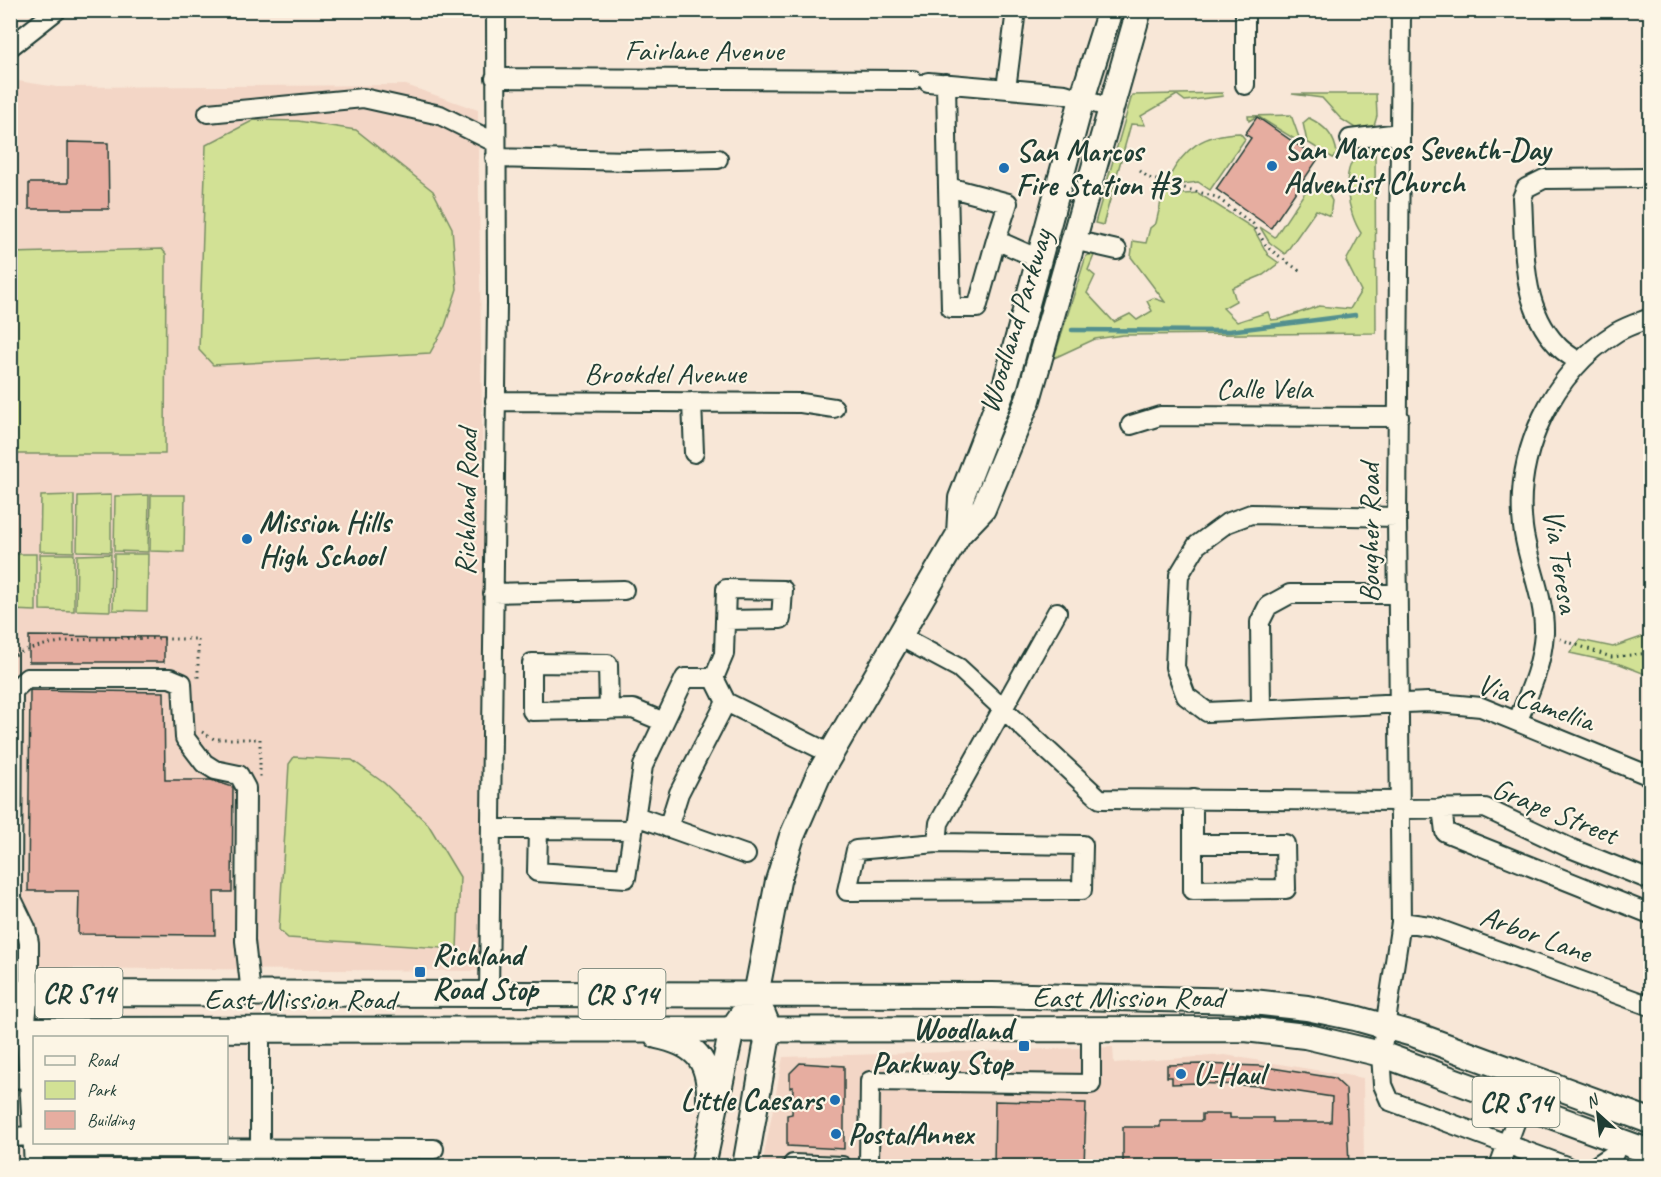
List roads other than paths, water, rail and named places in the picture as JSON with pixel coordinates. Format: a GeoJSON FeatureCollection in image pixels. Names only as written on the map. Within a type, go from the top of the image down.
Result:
{"type":"FeatureCollection","features":[{"type":"Feature","properties":{"kind":"main road","name":"Woodland Parkway"},"geometry":{"type":"LineString","coordinates":[[959,534],[961,498],[1006,382],[1082,99],[1110,10]]}},
{"type":"Feature","properties":{"kind":"main road","name":"Woodland Parkway"},"geometry":{"type":"LineString","coordinates":[[703,1167],[708,1132],[732,1029],[756,995],[778,881],[792,836],[819,774],[959,534],[983,509],[1028,400],[1139,10]]}},
{"type":"Feature","properties":{"kind":"main road","name":"East Mission Road"},"geometry":{"type":"LineString","coordinates":[[20,993],[756,995],[1244,1001],[1307,1008],[1386,1026],[1650,1121]]}},
{"type":"Feature","properties":{"kind":"main road"},"geometry":{"type":"LineString","coordinates":[[745,1167],[769,1029],[756,995]]}},
{"type":"Feature","properties":{"kind":"main road"},"geometry":{"type":"LineString","coordinates":[[965,1030],[965,1023],[970,1018],[1146,1010],[1184,999]]}},
{"type":"Feature","properties":{"kind":"main road"},"geometry":{"type":"LineString","coordinates":[[619,1028],[672,1039],[698,1054],[710,1078],[708,1132]]}},
{"type":"Feature","properties":{"kind":"main road","name":"East Mission Road"},"geometry":{"type":"LineString","coordinates":[[18,1030],[1245,1029],[1305,1036],[1381,1054],[1650,1152]]}},
{"type":"Feature","properties":{"kind":"street"},"geometry":{"type":"LineString","coordinates":[[10,47],[57,10]]}},
{"type":"Feature","properties":{"kind":"street","name":"Richland Road"},"geometry":{"type":"LineString","coordinates":[[489,994],[496,10]]}},
{"type":"Feature","properties":{"kind":"street"},"geometry":{"type":"LineString","coordinates":[[1006,89],[1016,10]]}},
{"type":"Feature","properties":{"kind":"street"},"geometry":{"type":"LineString","coordinates":[[1245,10],[1245,85]]}},
{"type":"Feature","properties":{"kind":"street","name":"Bougher Road"},"geometry":{"type":"LineString","coordinates":[[1401,10],[1397,517],[1401,922],[1381,1054],[1383,1085],[1390,1101],[1507,1144]]}},
{"type":"Feature","properties":{"kind":"street","name":"Fairlane Avenue"},"geometry":{"type":"LineString","coordinates":[[495,78],[929,81],[1065,94],[1110,108]]}},
{"type":"Feature","properties":{"kind":"street"},"geometry":{"type":"LineString","coordinates":[[929,81],[948,187],[951,308],[977,308],[1008,203],[948,187]]}},
{"type":"Feature","properties":{"kind":"street"},"geometry":{"type":"LineString","coordinates":[[208,113],[363,98],[440,115],[495,150],[632,161],[718,159]]}},
{"type":"Feature","properties":{"kind":"street"},"geometry":{"type":"LineString","coordinates":[[1350,139],[1400,133]]}},
{"type":"Feature","properties":{"kind":"street"},"geometry":{"type":"LineString","coordinates":[[1579,362],[1557,346],[1541,321],[1527,287],[1522,198],[1526,188],[1544,179],[1650,178]]}},
{"type":"Feature","properties":{"kind":"street"},"geometry":{"type":"LineString","coordinates":[[996,240],[1039,259]]}},
{"type":"Feature","properties":{"kind":"street"},"geometry":{"type":"LineString","coordinates":[[1073,240],[1117,250]]}},
{"type":"Feature","properties":{"kind":"street","name":"Via Teresa"},"geometry":{"type":"LineString","coordinates":[[1518,720],[1538,676],[1544,633],[1542,609],[1523,527],[1523,492],[1534,435],[1546,407],[1579,362],[1618,332],[1650,318]]}},
{"type":"Feature","properties":{"kind":"street","name":"Brookdel Avenue"},"geometry":{"type":"LineString","coordinates":[[495,401],[801,403],[834,408]]}},
{"type":"Feature","properties":{"kind":"street"},"geometry":{"type":"LineString","coordinates":[[692,402],[694,453]]}},
{"type":"Feature","properties":{"kind":"street","name":"Calle Vela"},"geometry":{"type":"LineString","coordinates":[[1131,425],[1160,416],[1399,417]]}},
{"type":"Feature","properties":{"kind":"street","name":"Via Camellia"},"geometry":{"type":"LineString","coordinates":[[1397,517],[1251,514],[1227,523],[1197,545],[1179,574],[1175,667],[1186,696],[1207,712],[1428,702],[1481,707],[1518,720],[1650,776]]}},
{"type":"Feature","properties":{"kind":"street"},"geometry":{"type":"LineString","coordinates":[[493,593],[624,590]]}},
{"type":"Feature","properties":{"kind":"street"},"geometry":{"type":"LineString","coordinates":[[1261,709],[1260,622],[1268,606],[1290,594],[1397,594]]}},
{"type":"Feature","properties":{"kind":"street"},"geometry":{"type":"LineString","coordinates":[[937,843],[939,823],[1057,612]]}},
{"type":"Feature","properties":{"kind":"street"},"geometry":{"type":"LineString","coordinates":[[725,620],[724,654],[714,678],[726,702],[831,754]]}},
{"type":"Feature","properties":{"kind":"street","name":"Grape Street"},"geometry":{"type":"LineString","coordinates":[[901,636],[959,668],[1100,799],[1193,799],[1485,808],[1570,848],[1650,880]]}},
{"type":"Feature","properties":{"kind":"street"},"geometry":{"type":"LineString","coordinates":[[609,710],[608,664],[532,663],[532,711],[609,710],[633,709],[664,722]]}},
{"type":"Feature","properties":{"kind":"street"},"geometry":{"type":"LineString","coordinates":[[33,1136],[29,1078],[18,1030],[20,993],[29,943],[26,928],[12,899],[13,709],[16,686],[34,677],[170,678],[182,683],[185,738],[204,763],[215,770],[239,775],[246,788],[245,941],[251,994]]}},
{"type":"Feature","properties":{"kind":"street"},"geometry":{"type":"LineString","coordinates":[[538,829],[537,872],[626,878],[643,766],[685,678],[714,678]]}},
{"type":"Feature","properties":{"kind":"street"},"geometry":{"type":"LineString","coordinates":[[668,828],[679,793],[726,702]]}},
{"type":"Feature","properties":{"kind":"street"},"geometry":{"type":"LineString","coordinates":[[1193,799],[1193,844],[1193,890],[1286,889],[1285,844],[1193,844]]}},
{"type":"Feature","properties":{"kind":"street"},"geometry":{"type":"LineString","coordinates":[[1442,808],[1445,832],[1650,914]]}},
{"type":"Feature","properties":{"kind":"street"},"geometry":{"type":"LineString","coordinates":[[490,829],[538,829],[634,823],[668,828],[746,855]]}},
{"type":"Feature","properties":{"kind":"street"},"geometry":{"type":"LineString","coordinates":[[937,843],[1083,845],[1082,890],[847,891],[856,850],[937,843]]}},
{"type":"Feature","properties":{"kind":"street","name":"Arbor Lane"},"geometry":{"type":"LineString","coordinates":[[1401,922],[1430,926],[1650,1002]]}},
{"type":"Feature","properties":{"kind":"street"},"geometry":{"type":"LineString","coordinates":[[869,1167],[870,1081],[1091,1084],[1091,1028]]}},
{"type":"Feature","properties":{"kind":"street"},"geometry":{"type":"LineString","coordinates":[[259,1158],[260,1031]]}},
{"type":"Feature","properties":{"kind":"street"},"geometry":{"type":"LineString","coordinates":[[10,1079],[29,1078]]}},
{"type":"Feature","properties":{"kind":"street"},"geometry":{"type":"LineString","coordinates":[[1499,1167],[1522,1104]]}},
{"type":"Feature","properties":{"kind":"street"},"geometry":{"type":"LineString","coordinates":[[10,1137],[34,1150],[259,1158],[434,1149]]}},
{"type":"Feature","properties":{"kind":"street"},"geometry":{"type":"LineString","coordinates":[[1596,1167],[1614,1154],[1618,1140]]}},
{"type":"Feature","properties":{"kind":"street"},"geometry":{"type":"LineString","coordinates":[[1507,1144],[1566,1167]]}},
{"type":"Feature","properties":{"kind":"street"},"geometry":{"type":"LineString","coordinates":[[793,1167],[794,1164],[842,1167]]}},
{"type":"Feature","properties":{"kind":"waterway"},"geometry":{"type":"LineString","coordinates":[[1072,330],[1229,331],[1355,315]]}},
{"type":"Feature","properties":{"kind":"place","name":"San Marcos Seventh-Day Adventist Church"},"geometry":{"type":"Point","coordinates":[1272,166]}},
{"type":"Feature","properties":{"kind":"place","name":"San Marcos Fire Station #3"},"geometry":{"type":"Point","coordinates":[1004,168]}},
{"type":"Feature","properties":{"kind":"place","name":"Mission Hills High School"},"geometry":{"type":"Point","coordinates":[247,539]}},
{"type":"Feature","properties":{"kind":"place","name":"Richland Road Stop"},"geometry":{"type":"Point","coordinates":[420,972]}},
{"type":"Feature","properties":{"kind":"place","name":"Woodland Parkway Stop"},"geometry":{"type":"Point","coordinates":[1024,1046]}},
{"type":"Feature","properties":{"kind":"place","name":"U-Haul"},"geometry":{"type":"Point","coordinates":[1181,1074]}},
{"type":"Feature","properties":{"kind":"place","name":"Little Caesars"},"geometry":{"type":"Point","coordinates":[835,1100]}},
{"type":"Feature","properties":{"kind":"place","name":"PostalAnnex"},"geometry":{"type":"Point","coordinates":[836,1134]}}]}
